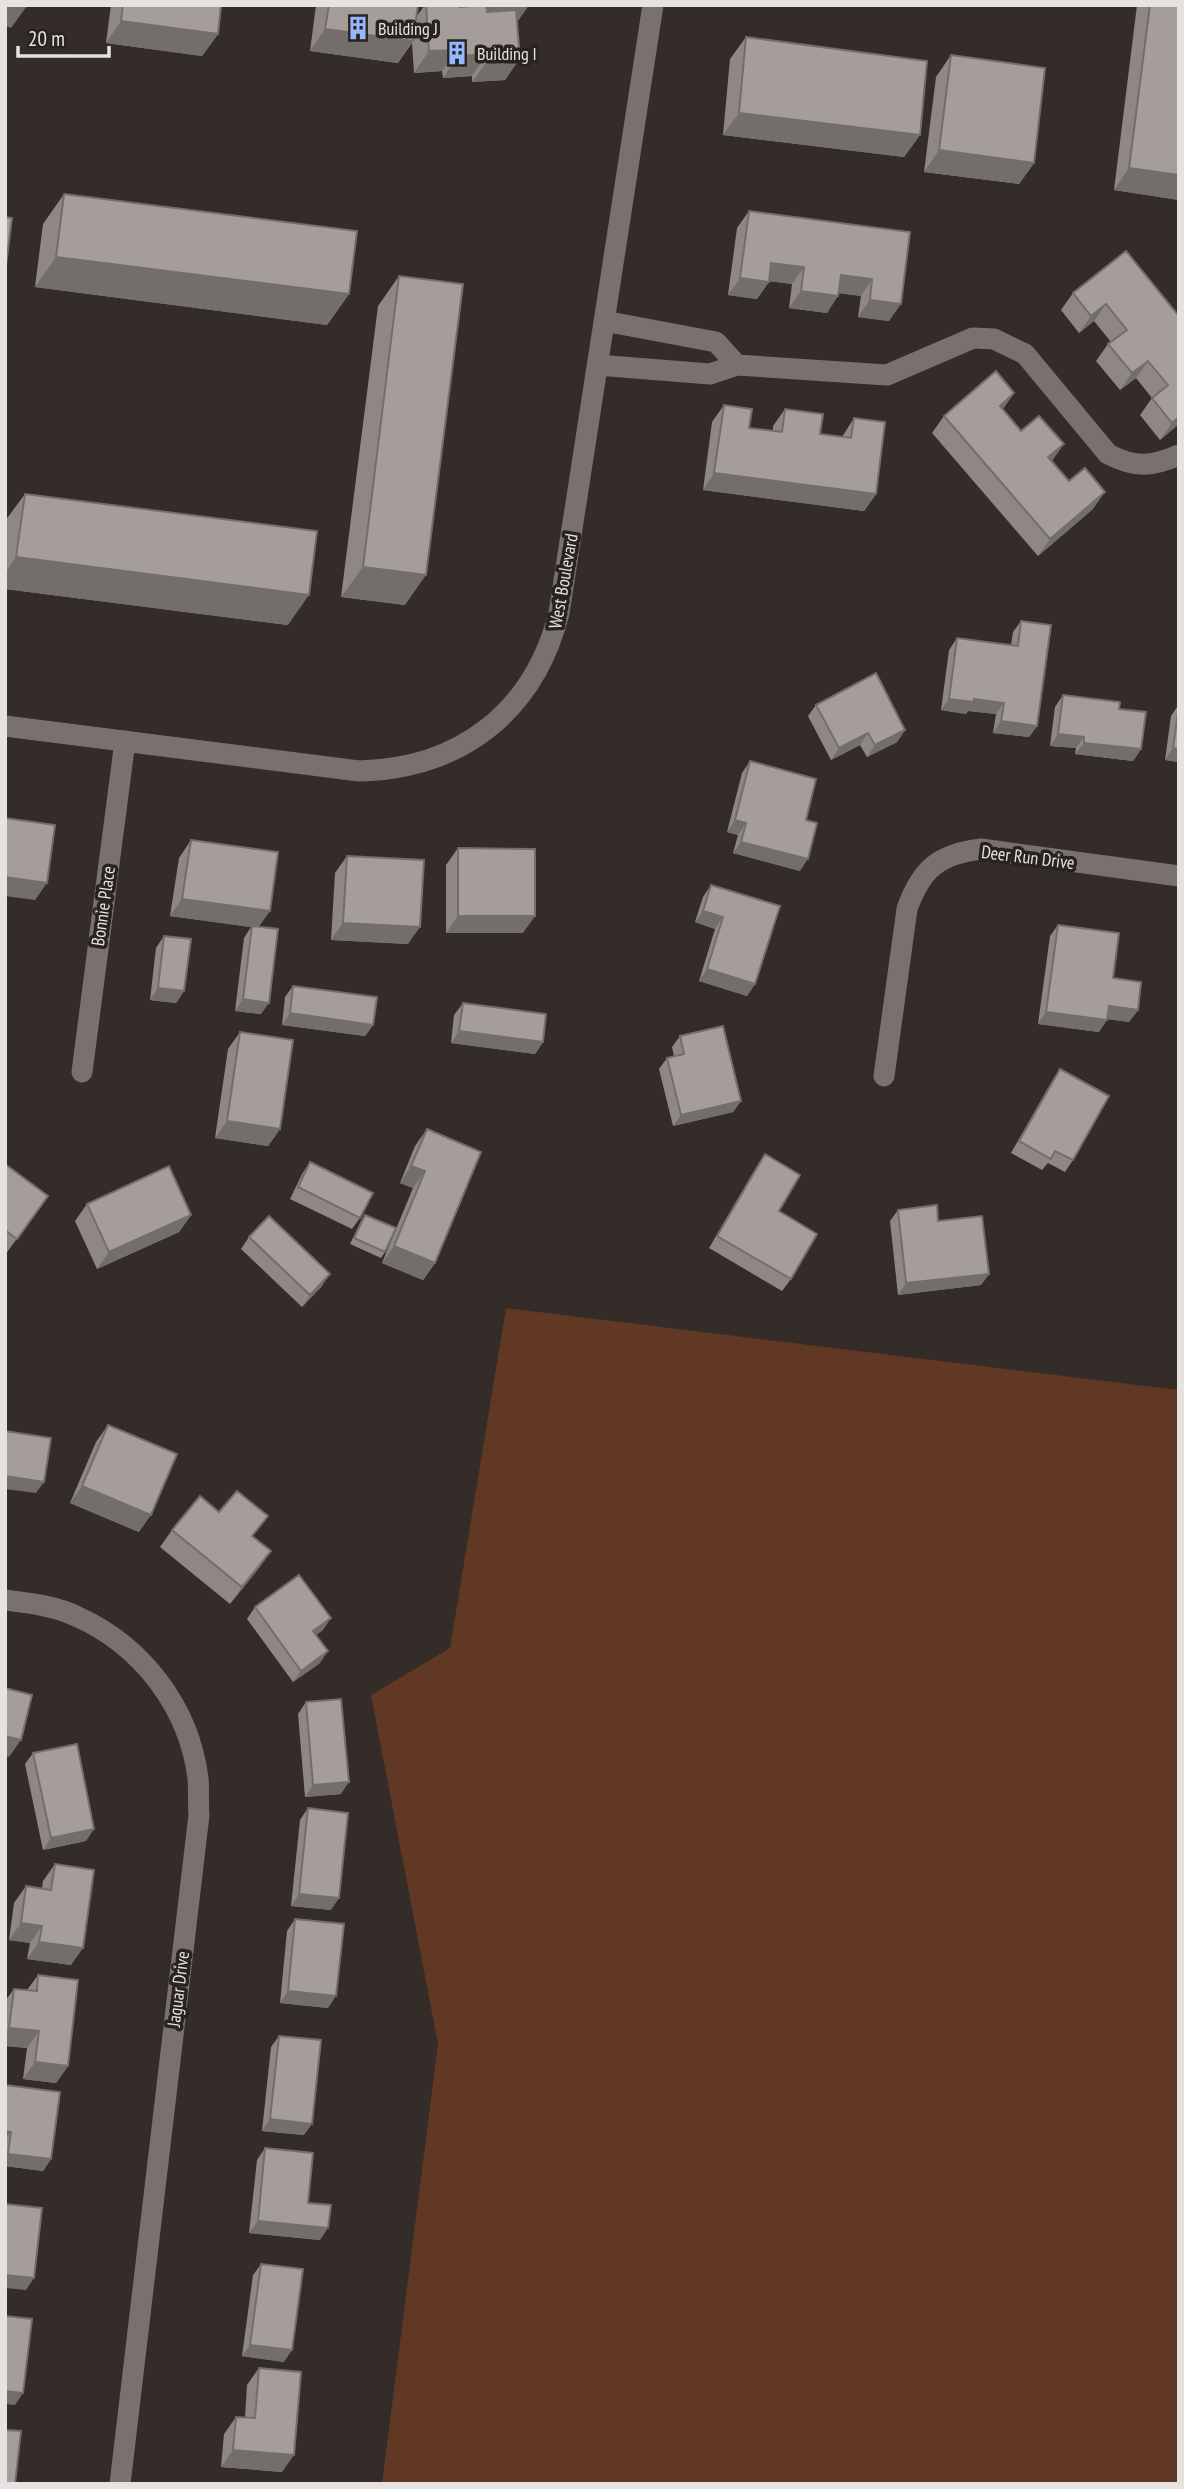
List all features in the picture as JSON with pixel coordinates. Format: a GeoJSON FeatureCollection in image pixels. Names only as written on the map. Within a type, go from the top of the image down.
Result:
{"type":"FeatureCollection","features":[{"type":"Feature","properties":{"kind":"street","name":"West Boulevard"},"geometry":{"type":"LineString","coordinates":[[5,726],[359,771],[385,770],[432,760],[473,740],[491,727],[524,692],[544,659],[559,613],[653,5]]}},
{"type":"Feature","properties":{"kind":"street"},"geometry":{"type":"LineString","coordinates":[[604,320],[716,342],[737,365]]}},
{"type":"Feature","properties":{"kind":"street"},"geometry":{"type":"LineString","coordinates":[[597,365],[710,374],[737,365],[887,374],[973,338],[994,339],[1025,354],[1108,454],[1128,464],[1158,464],[1179,456]]}},
{"type":"Feature","properties":{"kind":"street","name":"Bonnie Place"},"geometry":{"type":"LineString","coordinates":[[82,1072],[125,741]]}},
{"type":"Feature","properties":{"kind":"street","name":"Deer Run Drive"},"geometry":{"type":"LineString","coordinates":[[884,1076],[907,909],[914,890],[926,871],[941,859],[960,852],[981,849],[1179,876]]}},
{"type":"Feature","properties":{"kind":"street","name":"Jaguar Drive"},"geometry":{"type":"LineString","coordinates":[[5,1600],[43,1605],[78,1616],[117,1639],[133,1653],[155,1675],[176,1707],[190,1741],[198,1777],[199,1815],[120,2484]]}},
{"type":"Feature","properties":{"kind":"shaded area"},"geometry":{"type":"Polygon","coordinates":[[[506,1308],[1179,1390],[1179,2484],[382,2484],[438,2044],[371,1695],[450,1648],[506,1308]]]}},
{"type":"Feature","properties":{"kind":"building"},"geometry":{"type":"Polygon","coordinates":[[[123,5],[221,5],[218,34],[121,21],[123,5]]]}},
{"type":"Feature","properties":{"kind":"building"},"geometry":{"type":"Polygon","coordinates":[[[329,5],[418,5],[413,41],[325,29],[329,5]]]}},
{"type":"Feature","properties":{"kind":"building"},"geometry":{"type":"Polygon","coordinates":[[[426,5],[486,5],[487,12],[516,10],[520,58],[488,60],[487,54],[458,56],[458,50],[429,51],[426,5]]]}},
{"type":"Feature","properties":{"kind":"building"},"geometry":{"type":"Polygon","coordinates":[[[1150,5],[1179,5],[1179,175],[1129,168],[1150,5]]]}},
{"type":"Feature","properties":{"kind":"building"},"geometry":{"type":"Polygon","coordinates":[[[746,37],[927,61],[920,135],[739,113],[746,37]]]}},
{"type":"Feature","properties":{"kind":"building"},"geometry":{"type":"Polygon","coordinates":[[[951,55],[1045,68],[1034,163],[939,150],[951,55]]]}},
{"type":"Feature","properties":{"kind":"building"},"geometry":{"type":"Polygon","coordinates":[[[64,194],[357,231],[349,294],[56,257],[64,194]]]}},
{"type":"Feature","properties":{"kind":"building"},"geometry":{"type":"Polygon","coordinates":[[[749,211],[910,232],[901,304],[870,300],[872,279],[841,275],[838,296],[801,291],[804,267],[771,263],[769,282],[740,278],[749,211]]]}},
{"type":"Feature","properties":{"kind":"building"},"geometry":{"type":"Polygon","coordinates":[[[5,217],[12,218],[5,273],[5,217]]]}},
{"type":"Feature","properties":{"kind":"building"},"geometry":{"type":"Polygon","coordinates":[[[1126,251],[1179,316],[1179,417],[1172,423],[1152,398],[1168,385],[1148,361],[1132,373],[1108,344],[1127,330],[1106,304],[1091,316],[1073,293],[1126,251]]]}},
{"type":"Feature","properties":{"kind":"building"},"geometry":{"type":"Polygon","coordinates":[[[399,276],[463,284],[426,575],[363,567],[399,276]]]}},
{"type":"Feature","properties":{"kind":"building"},"geometry":{"type":"Polygon","coordinates":[[[996,371],[1014,393],[1000,406],[1021,431],[1039,416],[1064,444],[1048,457],[1069,481],[1085,468],[1105,492],[1050,539],[944,416],[996,371]]]}},
{"type":"Feature","properties":{"kind":"building"},"geometry":{"type":"Polygon","coordinates":[[[724,405],[752,409],[749,428],[782,432],[785,409],[823,414],[820,434],[851,438],[854,418],[885,422],[876,494],[714,473],[724,405]]]}},
{"type":"Feature","properties":{"kind":"building"},"geometry":{"type":"Polygon","coordinates":[[[25,494],[317,531],[309,595],[16,557],[25,494]]]}},
{"type":"Feature","properties":{"kind":"building"},"geometry":{"type":"Polygon","coordinates":[[[1021,621],[1051,625],[1037,726],[1001,721],[1004,703],[949,699],[957,638],[1018,646],[1021,621]]]}},
{"type":"Feature","properties":{"kind":"building"},"geometry":{"type":"Polygon","coordinates":[[[876,673],[905,730],[875,745],[868,733],[839,748],[816,705],[876,673]]]}},
{"type":"Feature","properties":{"kind":"building"},"geometry":{"type":"Polygon","coordinates":[[[1063,695],[1120,702],[1119,709],[1146,712],[1141,749],[1084,743],[1084,737],[1058,734],[1063,695]]]}},
{"type":"Feature","properties":{"kind":"building"},"geometry":{"type":"Polygon","coordinates":[[[1179,706],[1179,749],[1173,748],[1179,706]]]}},
{"type":"Feature","properties":{"kind":"building"},"geometry":{"type":"Polygon","coordinates":[[[750,761],[816,779],[806,820],[817,823],[808,859],[741,842],[746,823],[735,820],[750,761]]]}},
{"type":"Feature","properties":{"kind":"building"},"geometry":{"type":"Polygon","coordinates":[[[5,818],[55,825],[47,883],[5,877],[5,818]]]}},
{"type":"Feature","properties":{"kind":"building"},"geometry":{"type":"Polygon","coordinates":[[[191,840],[278,852],[270,911],[182,899],[191,840]]]}},
{"type":"Feature","properties":{"kind":"building"},"geometry":{"type":"Polygon","coordinates":[[[458,848],[535,849],[535,916],[458,916],[458,848]]]}},
{"type":"Feature","properties":{"kind":"building"},"geometry":{"type":"Polygon","coordinates":[[[347,856],[424,860],[420,927],[343,923],[347,856]]]}},
{"type":"Feature","properties":{"kind":"building"},"geometry":{"type":"Polygon","coordinates":[[[711,885],[780,906],[755,984],[707,969],[723,917],[703,911],[711,885]]]}},
{"type":"Feature","properties":{"kind":"building"},"geometry":{"type":"Polygon","coordinates":[[[1058,925],[1119,933],[1113,978],[1141,982],[1138,1010],[1109,1006],[1107,1020],[1046,1012],[1058,925]]]}},
{"type":"Feature","properties":{"kind":"building"},"geometry":{"type":"Polygon","coordinates":[[[252,926],[278,929],[269,1003],[243,999],[252,926]]]}},
{"type":"Feature","properties":{"kind":"building"},"geometry":{"type":"Polygon","coordinates":[[[164,936],[191,939],[184,991],[158,988],[164,936]]]}},
{"type":"Feature","properties":{"kind":"building"},"geometry":{"type":"Polygon","coordinates":[[[293,986],[377,997],[373,1025],[290,1013],[293,986]]]}},
{"type":"Feature","properties":{"kind":"building"},"geometry":{"type":"Polygon","coordinates":[[[463,1003],[546,1014],[543,1042],[459,1031],[463,1003]]]}},
{"type":"Feature","properties":{"kind":"building"},"geometry":{"type":"Polygon","coordinates":[[[723,1026],[741,1101],[681,1115],[667,1058],[684,1054],[680,1036],[723,1026]]]}},
{"type":"Feature","properties":{"kind":"building"},"geometry":{"type":"Polygon","coordinates":[[[240,1032],[293,1040],[280,1129],[227,1121],[240,1032]]]}},
{"type":"Feature","properties":{"kind":"building"},"geometry":{"type":"Polygon","coordinates":[[[1060,1069],[1109,1096],[1073,1160],[1055,1151],[1051,1159],[1019,1141],[1060,1069]]]}},
{"type":"Feature","properties":{"kind":"building"},"geometry":{"type":"Polygon","coordinates":[[[427,1129],[481,1152],[435,1263],[394,1246],[425,1171],[411,1166],[427,1129]]]}},
{"type":"Feature","properties":{"kind":"building"},"geometry":{"type":"Polygon","coordinates":[[[765,1154],[800,1175],[779,1211],[817,1234],[791,1279],[717,1236],[765,1154]]]}},
{"type":"Feature","properties":{"kind":"building"},"geometry":{"type":"Polygon","coordinates":[[[310,1162],[373,1193],[360,1218],[298,1187],[310,1162]]]}},
{"type":"Feature","properties":{"kind":"building"},"geometry":{"type":"Polygon","coordinates":[[[5,1164],[48,1196],[17,1239],[5,1230],[5,1164]]]}},
{"type":"Feature","properties":{"kind":"building"},"geometry":{"type":"Polygon","coordinates":[[[169,1166],[191,1215],[109,1252],[87,1204],[169,1166]]]}},
{"type":"Feature","properties":{"kind":"building"},"geometry":{"type":"Polygon","coordinates":[[[937,1205],[938,1221],[982,1216],[989,1274],[906,1283],[898,1210],[937,1205]]]}},
{"type":"Feature","properties":{"kind":"building"},"geometry":{"type":"Polygon","coordinates":[[[365,1215],[396,1228],[385,1252],[354,1238],[365,1215]]]}},
{"type":"Feature","properties":{"kind":"building"},"geometry":{"type":"Polygon","coordinates":[[[269,1216],[330,1274],[310,1295],[249,1237],[269,1216]]]}},
{"type":"Feature","properties":{"kind":"building"},"geometry":{"type":"Polygon","coordinates":[[[108,1425],[177,1454],[151,1515],[82,1486],[108,1425]]]}},
{"type":"Feature","properties":{"kind":"building"},"geometry":{"type":"Polygon","coordinates":[[[5,1431],[51,1438],[44,1482],[5,1476],[5,1431]]]}},
{"type":"Feature","properties":{"kind":"building"},"geometry":{"type":"Polygon","coordinates":[[[237,1491],[268,1516],[252,1536],[271,1551],[242,1587],[172,1530],[200,1496],[219,1512],[237,1491]]]}},
{"type":"Feature","properties":{"kind":"building"},"geometry":{"type":"Polygon","coordinates":[[[299,1575],[331,1618],[313,1631],[328,1651],[301,1671],[255,1607],[299,1575]]]}},
{"type":"Feature","properties":{"kind":"building"},"geometry":{"type":"Polygon","coordinates":[[[5,1688],[32,1695],[21,1740],[5,1736],[5,1688]]]}},
{"type":"Feature","properties":{"kind":"building"},"geometry":{"type":"Polygon","coordinates":[[[341,1699],[349,1782],[313,1785],[306,1702],[341,1699]]]}},
{"type":"Feature","properties":{"kind":"building"},"geometry":{"type":"Polygon","coordinates":[[[77,1744],[94,1829],[51,1838],[33,1753],[77,1744]]]}},
{"type":"Feature","properties":{"kind":"building"},"geometry":{"type":"Polygon","coordinates":[[[308,1808],[348,1813],[339,1898],[299,1894],[308,1808]]]}},
{"type":"Feature","properties":{"kind":"building"},"geometry":{"type":"Polygon","coordinates":[[[55,1864],[94,1870],[83,1948],[39,1942],[42,1926],[21,1923],[26,1886],[51,1890],[55,1864]]]}},
{"type":"Feature","properties":{"kind":"building"},"geometry":{"type":"Polygon","coordinates":[[[295,1919],[344,1924],[336,1996],[288,1991],[295,1919]]]}},
{"type":"Feature","properties":{"kind":"building"},"geometry":{"type":"Polygon","coordinates":[[[38,1975],[78,1980],[68,2066],[35,2062],[39,2031],[9,2028],[14,1989],[37,1991],[38,1975]]]}},
{"type":"Feature","properties":{"kind":"building"},"geometry":{"type":"Polygon","coordinates":[[[279,2036],[321,2040],[312,2124],[270,2119],[279,2036]]]}},
{"type":"Feature","properties":{"kind":"building"},"geometry":{"type":"Polygon","coordinates":[[[5,2085],[60,2092],[51,2159],[8,2154],[11,2132],[5,2131],[5,2085]]]}},
{"type":"Feature","properties":{"kind":"building"},"geometry":{"type":"Polygon","coordinates":[[[265,2148],[313,2153],[308,2203],[331,2205],[328,2228],[258,2221],[265,2148]]]}},
{"type":"Feature","properties":{"kind":"building"},"geometry":{"type":"Polygon","coordinates":[[[5,2204],[42,2208],[34,2278],[5,2275],[5,2204]]]}},
{"type":"Feature","properties":{"kind":"building"},"geometry":{"type":"Polygon","coordinates":[[[261,2264],[303,2269],[292,2350],[250,2345],[261,2264]]]}},
{"type":"Feature","properties":{"kind":"building"},"geometry":{"type":"Polygon","coordinates":[[[5,2316],[32,2319],[23,2393],[5,2391],[5,2316]]]}},
{"type":"Feature","properties":{"kind":"building"},"geometry":{"type":"Polygon","coordinates":[[[259,2368],[301,2372],[294,2455],[233,2450],[236,2417],[255,2418],[259,2368]]]}},
{"type":"Feature","properties":{"kind":"building"},"geometry":{"type":"Polygon","coordinates":[[[5,2430],[21,2431],[15,2484],[5,2484],[5,2430]]]}},
{"type":"Feature","properties":{"kind":"place","name":"Building J"},"geometry":{"type":"Point","coordinates":[358,28]}},
{"type":"Feature","properties":{"kind":"place","name":"Building I"},"geometry":{"type":"Point","coordinates":[457,53]}}]}
